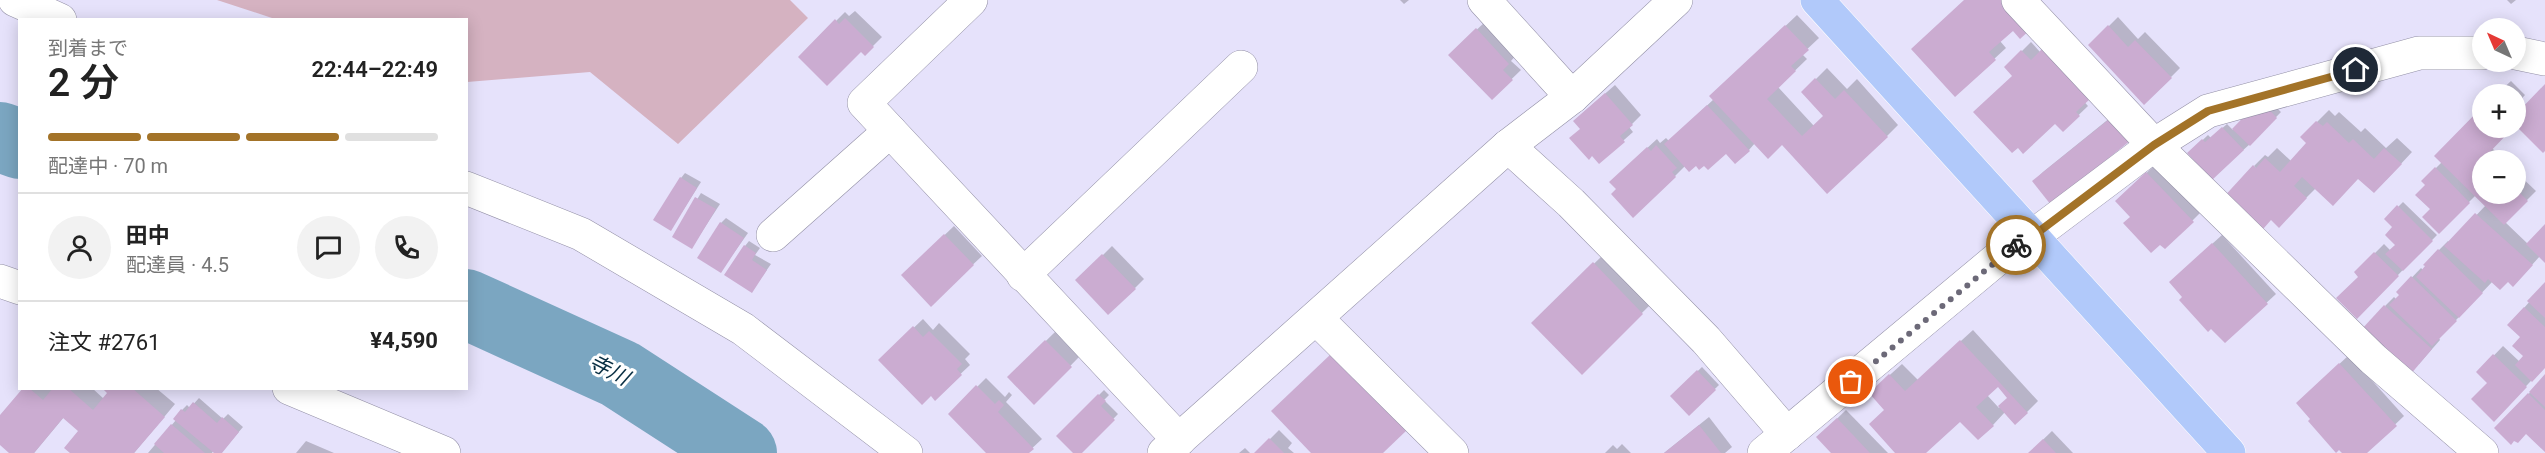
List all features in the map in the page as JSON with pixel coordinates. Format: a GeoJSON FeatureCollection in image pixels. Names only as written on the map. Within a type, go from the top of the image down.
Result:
{"type":"FeatureCollection","features":[{"type":"Feature","properties":{"kind":"highway"},"geometry":{"type":"LineString","coordinates":[[1817,0],[2229,453]]}},
{"type":"Feature","properties":{"kind":"street"},"geometry":{"type":"LineString","coordinates":[[15,0],[56,18]]}},
{"type":"Feature","properties":{"kind":"street"},"geometry":{"type":"LineString","coordinates":[[971,0],[864,103],[1023,275],[1172,446],[1508,146],[1572,97],[1677,0]]}},
{"type":"Feature","properties":{"kind":"street"},"geometry":{"type":"LineString","coordinates":[[1484,0],[1572,97]]}},
{"type":"Feature","properties":{"kind":"street"},"geometry":{"type":"LineString","coordinates":[[2018,0],[2154,145],[2373,359],[2482,453]]}},
{"type":"Feature","properties":{"kind":"street"},"geometry":{"type":"LineString","coordinates":[[1508,146],[1571,203],[1706,340],[1776,444],[2009,249],[2033,236],[2154,145],[2208,111],[2419,53],[2472,53]]}},
{"type":"Feature","properties":{"kind":"street"},"geometry":{"type":"LineString","coordinates":[[1023,275],[1241,67]]}},
{"type":"Feature","properties":{"kind":"street"},"geometry":{"type":"LineString","coordinates":[[773,235],[890,131]]}},
{"type":"Feature","properties":{"kind":"street"},"geometry":{"type":"LineString","coordinates":[[468,189],[580,234],[743,329],[906,453]]}},
{"type":"Feature","properties":{"kind":"street"},"geometry":{"type":"LineString","coordinates":[[0,281],[18,287]]}},
{"type":"Feature","properties":{"kind":"street"},"geometry":{"type":"LineString","coordinates":[[1316,318],[1452,453]]}},
{"type":"Feature","properties":{"kind":"street"},"geometry":{"type":"LineString","coordinates":[[295,390],[444,453]]}},
{"type":"Feature","properties":{"kind":"shaded area"},"geometry":{"type":"Polygon","coordinates":[[[217,0],[790,0],[808,18],[678,144],[590,72],[468,82],[468,18],[272,18],[217,0]]]}},
{"type":"Feature","properties":{"kind":"building"},"geometry":{"type":"Polygon","coordinates":[[[1964,0],[2006,0],[2032,28],[2020,39],[2013,31],[1989,52],[1996,60],[1955,97],[1911,49],[1964,0]]]}},
{"type":"Feature","properties":{"kind":"building"},"geometry":{"type":"Polygon","coordinates":[[[845,18],[874,47],[865,56],[861,52],[827,86],[798,57],[835,19],[839,24],[845,18]]]}},
{"type":"Feature","properties":{"kind":"building"},"geometry":{"type":"Polygon","coordinates":[[[1785,25],[1809,50],[1791,66],[1796,71],[1767,99],[1802,136],[1823,116],[1801,92],[1815,78],[1835,99],[1844,90],[1888,137],[1827,194],[1782,145],[1768,159],[1709,96],[1785,25]]]}},
{"type":"Feature","properties":{"kind":"building"},"geometry":{"type":"Polygon","coordinates":[[[2108,25],[2128,47],[2135,40],[2172,78],[2144,105],[2088,45],[2108,25]]]}},
{"type":"Feature","properties":{"kind":"building"},"geometry":{"type":"Polygon","coordinates":[[[1476,28],[1509,64],[1503,70],[1513,80],[1492,100],[1448,55],[1476,28]]]}},
{"type":"Feature","properties":{"kind":"building"},"geometry":{"type":"Polygon","coordinates":[[[2042,49],[2090,99],[2076,112],[2080,116],[2063,132],[2055,124],[2023,154],[2018,148],[2012,153],[1973,112],[2012,76],[2004,67],[2021,50],[2031,60],[2042,49]]]}},
{"type":"Feature","properties":{"kind":"building"},"geometry":{"type":"Polygon","coordinates":[[[2545,84],[2545,151],[2543,153],[2526,136],[2526,104],[2545,84]]]}},
{"type":"Feature","properties":{"kind":"building"},"geometry":{"type":"Polygon","coordinates":[[[1605,93],[1633,125],[1620,136],[1625,142],[1599,164],[1592,156],[1589,160],[1569,138],[1580,129],[1573,121],[1605,93]]]}},
{"type":"Feature","properties":{"kind":"building"},"geometry":{"type":"Polygon","coordinates":[[[2260,100],[2277,118],[2250,146],[2232,129],[2260,100]]]}},
{"type":"Feature","properties":{"kind":"building"},"geometry":{"type":"Polygon","coordinates":[[[1707,105],[1750,151],[1735,164],[1726,154],[1708,170],[1704,166],[1699,170],[1696,166],[1689,172],[1664,144],[1707,105]]]}},
{"type":"Feature","properties":{"kind":"building"},"geometry":{"type":"Polygon","coordinates":[[[2112,117],[2131,140],[2051,205],[2032,181],[2112,117]]]}},
{"type":"Feature","properties":{"kind":"building"},"geometry":{"type":"Polygon","coordinates":[[[2472,117],[2472,138],[2503,138],[2492,150],[2472,150],[2472,193],[2434,156],[2472,117]]]}},
{"type":"Feature","properties":{"kind":"building"},"geometry":{"type":"Polygon","coordinates":[[[2316,121],[2323,126],[2327,122],[2349,143],[2353,139],[2374,159],[2384,148],[2402,164],[2374,193],[2358,179],[2333,206],[2302,177],[2294,186],[2307,198],[2279,228],[2271,220],[2257,236],[2220,201],[2253,165],[2256,168],[2265,158],[2280,172],[2306,143],[2300,137],[2316,121]]]}},
{"type":"Feature","properties":{"kind":"building"},"geometry":{"type":"Polygon","coordinates":[[[2222,127],[2244,150],[2212,180],[2187,153],[2202,139],[2205,142],[2222,127]]]}},
{"type":"Feature","properties":{"kind":"building"},"geometry":{"type":"Polygon","coordinates":[[[1656,145],[1677,168],[1672,172],[1676,177],[1633,218],[1611,194],[1616,189],[1609,182],[1647,147],[1651,151],[1656,145]]]}},
{"type":"Feature","properties":{"kind":"building"},"geometry":{"type":"Polygon","coordinates":[[[2435,167],[2470,203],[2439,234],[2422,217],[2430,209],[2415,195],[2425,185],[2421,181],[2435,167]]]}},
{"type":"Feature","properties":{"kind":"building"},"geometry":{"type":"Polygon","coordinates":[[[2146,172],[2194,222],[2165,249],[2160,245],[2151,253],[2123,223],[2130,217],[2115,201],[2146,172]]]}},
{"type":"Feature","properties":{"kind":"building"},"geometry":{"type":"Polygon","coordinates":[[[680,177],[697,188],[671,231],[653,220],[680,177]]]}},
{"type":"Feature","properties":{"kind":"building"},"geometry":{"type":"Polygon","coordinates":[[[695,197],[716,209],[692,249],[672,237],[695,197]]]}},
{"type":"Feature","properties":{"kind":"building"},"geometry":{"type":"Polygon","coordinates":[[[2483,204],[2525,204],[2504,225],[2483,204]]]}},
{"type":"Feature","properties":{"kind":"building"},"geometry":{"type":"Polygon","coordinates":[[[2397,205],[2433,241],[2403,271],[2385,254],[2395,245],[2385,235],[2392,227],[2384,219],[2397,205]]]}},
{"type":"Feature","properties":{"kind":"building"},"geometry":{"type":"Polygon","coordinates":[[[2475,213],[2533,265],[2513,287],[2508,282],[2500,290],[2488,279],[2485,283],[2444,246],[2475,213]]]}},
{"type":"Feature","properties":{"kind":"building"},"geometry":{"type":"Polygon","coordinates":[[[720,222],[744,238],[721,273],[697,258],[720,222]]]}},
{"type":"Feature","properties":{"kind":"building"},"geometry":{"type":"Polygon","coordinates":[[[2545,224],[2545,263],[2526,244],[2545,224]]]}},
{"type":"Feature","properties":{"kind":"building"},"geometry":{"type":"Polygon","coordinates":[[[944,234],[974,265],[931,307],[901,275],[944,234]]]}},
{"type":"Feature","properties":{"kind":"building"},"geometry":{"type":"Polygon","coordinates":[[[2212,243],[2268,304],[2225,343],[2211,329],[2208,332],[2179,300],[2182,297],[2169,282],[2212,243]]]}},
{"type":"Feature","properties":{"kind":"building"},"geometry":{"type":"Polygon","coordinates":[[[744,245],[756,253],[752,260],[767,270],[752,293],[724,275],[744,245]]]}},
{"type":"Feature","properties":{"kind":"building"},"geometry":{"type":"Polygon","coordinates":[[[2438,249],[2483,293],[2459,318],[2416,277],[2425,266],[2423,265],[2438,249]]]}},
{"type":"Feature","properties":{"kind":"building"},"geometry":{"type":"Polygon","coordinates":[[[2374,252],[2399,276],[2357,319],[2336,298],[2358,277],[2354,272],[2374,252]]]}},
{"type":"Feature","properties":{"kind":"building"},"geometry":{"type":"Polygon","coordinates":[[[1102,254],[1136,289],[1108,315],[1075,280],[1102,254]]]}},
{"type":"Feature","properties":{"kind":"building"},"geometry":{"type":"Polygon","coordinates":[[[1593,262],[1643,314],[1582,375],[1531,323],[1593,262]]]}},
{"type":"Feature","properties":{"kind":"building"},"geometry":{"type":"Polygon","coordinates":[[[2411,276],[2457,321],[2432,346],[2389,305],[2399,295],[2396,292],[2411,276]]]}},
{"type":"Feature","properties":{"kind":"building"},"geometry":{"type":"Polygon","coordinates":[[[2545,282],[2545,318],[2527,301],[2545,282]]]}},
{"type":"Feature","properties":{"kind":"building"},"geometry":{"type":"Polygon","coordinates":[[[2384,305],[2432,349],[2410,375],[2361,330],[2384,305]]]}},
{"type":"Feature","properties":{"kind":"building"},"geometry":{"type":"Polygon","coordinates":[[[2524,307],[2545,327],[2545,368],[2532,382],[2515,365],[2523,356],[2512,346],[2520,337],[2507,325],[2524,307]]]}},
{"type":"Feature","properties":{"kind":"building"},"geometry":{"type":"Polygon","coordinates":[[[913,326],[923,337],[929,331],[962,364],[957,369],[962,375],[935,401],[931,396],[922,405],[878,360],[913,326]]]}},
{"type":"Feature","properties":{"kind":"building"},"geometry":{"type":"Polygon","coordinates":[[[1045,340],[1072,367],[1034,405],[1007,377],[1045,340]]]}},
{"type":"Feature","properties":{"kind":"building"},"geometry":{"type":"Polygon","coordinates":[[[1960,340],[2028,413],[2015,425],[1998,406],[2007,398],[1998,387],[1976,407],[1994,426],[1978,440],[1960,422],[1926,453],[1895,453],[1869,424],[1884,410],[1869,393],[1889,374],[1905,391],[1960,340]]]}},
{"type":"Feature","properties":{"kind":"building"},"geometry":{"type":"Polygon","coordinates":[[[1332,353],[1407,430],[1383,453],[1311,453],[1271,411],[1332,353]]]}},
{"type":"Feature","properties":{"kind":"building"},"geometry":{"type":"Polygon","coordinates":[[[2493,354],[2527,387],[2494,422],[2471,399],[2487,383],[2476,372],[2493,354]]]}},
{"type":"Feature","properties":{"kind":"building"},"geometry":{"type":"Polygon","coordinates":[[[2339,363],[2397,426],[2367,453],[2342,453],[2339,450],[2336,453],[2308,421],[2310,419],[2296,403],[2339,363]]]}},
{"type":"Feature","properties":{"kind":"building"},"geometry":{"type":"Polygon","coordinates":[[[1697,370],[1716,390],[1689,416],[1670,396],[1697,370]]]}},
{"type":"Feature","properties":{"kind":"building"},"geometry":{"type":"Polygon","coordinates":[[[2545,374],[2545,407],[2529,392],[2545,374]]]}},
{"type":"Feature","properties":{"kind":"building"},"geometry":{"type":"Polygon","coordinates":[[[976,385],[995,404],[999,400],[1004,405],[998,412],[1034,449],[1029,453],[986,453],[948,414],[976,385]]]}},
{"type":"Feature","properties":{"kind":"building"},"geometry":{"type":"Polygon","coordinates":[[[21,390],[31,390],[43,400],[51,390],[70,390],[93,410],[107,393],[104,390],[134,390],[165,417],[134,453],[70,453],[64,448],[78,431],[63,418],[34,453],[9,453],[0,445],[0,415],[21,390]]]}},
{"type":"Feature","properties":{"kind":"building"},"geometry":{"type":"Polygon","coordinates":[[[2528,393],[2545,410],[2545,452],[2526,434],[2518,443],[2514,441],[2511,445],[2494,428],[2528,393]]]}},
{"type":"Feature","properties":{"kind":"building"},"geometry":{"type":"Polygon","coordinates":[[[1098,394],[1106,401],[1101,406],[1115,420],[1082,453],[1073,453],[1056,436],[1098,394]]]}},
{"type":"Feature","properties":{"kind":"building"},"geometry":{"type":"Polygon","coordinates":[[[193,402],[217,423],[222,417],[239,432],[222,453],[214,453],[173,419],[181,409],[185,412],[193,402]]]}},
{"type":"Feature","properties":{"kind":"building"},"geometry":{"type":"Polygon","coordinates":[[[1837,418],[1870,453],[1831,453],[1816,437],[1837,418]]]}},
{"type":"Feature","properties":{"kind":"building"},"geometry":{"type":"Polygon","coordinates":[[[171,424],[205,453],[164,453],[154,444],[171,424]]]}},
{"type":"Feature","properties":{"kind":"building"},"geometry":{"type":"Polygon","coordinates":[[[1699,425],[1721,453],[1664,453],[1699,425]]]}},
{"type":"Feature","properties":{"kind":"building"},"geometry":{"type":"Polygon","coordinates":[[[1269,438],[1284,453],[1254,453],[1269,438]]]}},
{"type":"Feature","properties":{"kind":"building"},"geometry":{"type":"Polygon","coordinates":[[[2043,439],[2056,453],[2028,453],[2043,439]]]}},
{"type":"Feature","properties":{"kind":"waterway","name":"寺川"},"geometry":{"type":"LineString","coordinates":[[0,137],[18,143]]}},
{"type":"Feature","properties":{"kind":"waterway","name":"寺川"},"geometry":{"type":"LineString","coordinates":[[468,305],[620,374],[742,453]]}},
{"type":"Feature","properties":{"kind":"way so far"},"geometry":{"type":"LineString","coordinates":[[1851,382],[2016,245]]}},
{"type":"Feature","properties":{"kind":"route"},"geometry":{"type":"LineString","coordinates":[[2016,245],[2033,236],[2154,145],[2208,111],[2356,70]]}}]}
